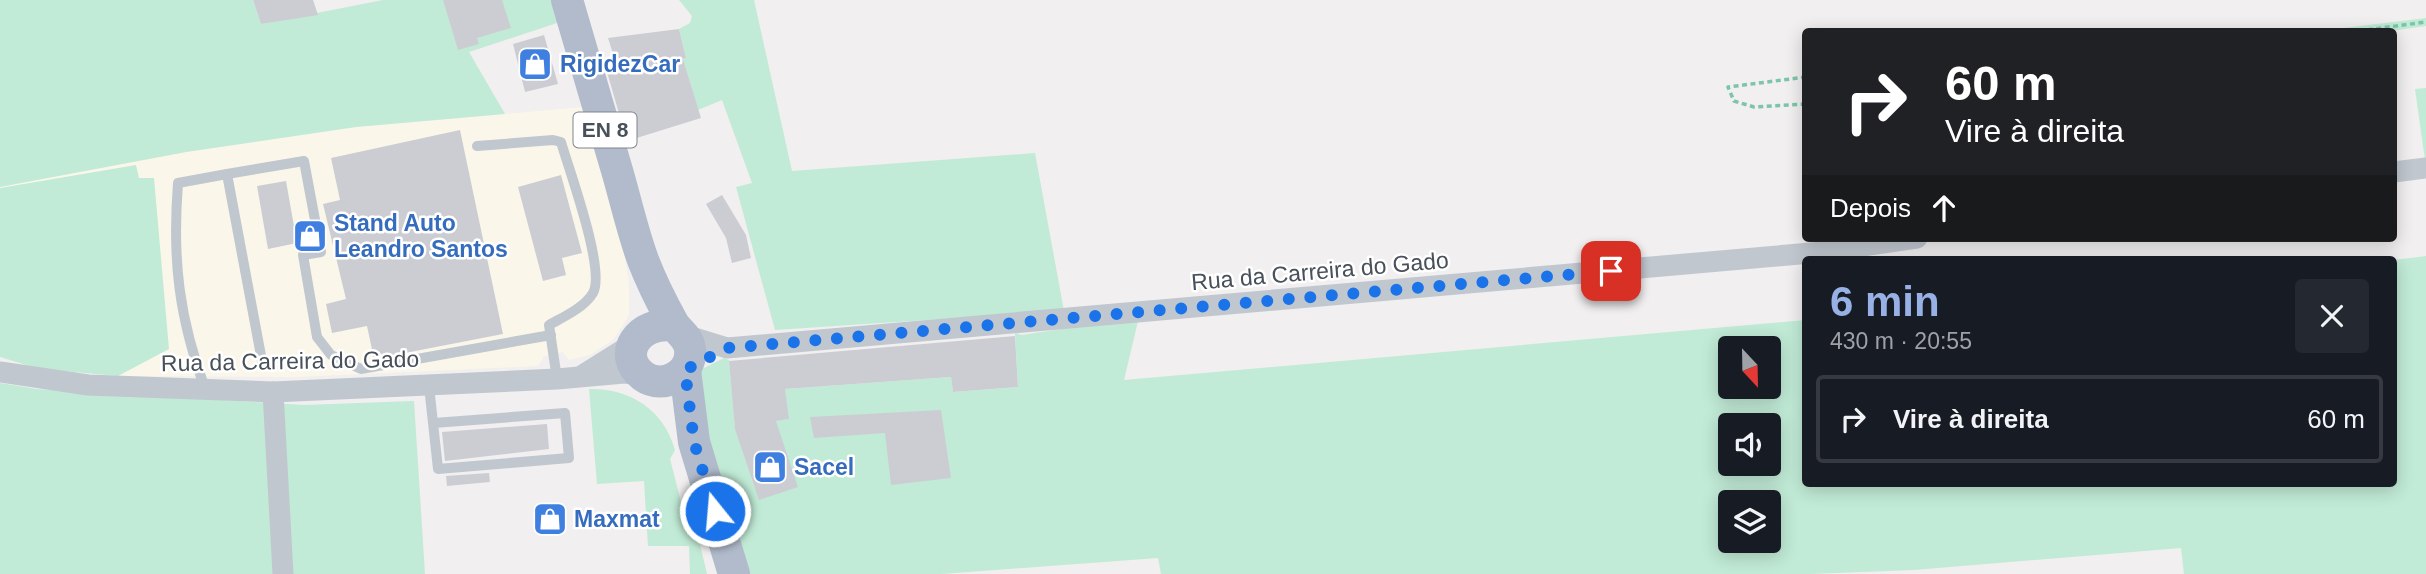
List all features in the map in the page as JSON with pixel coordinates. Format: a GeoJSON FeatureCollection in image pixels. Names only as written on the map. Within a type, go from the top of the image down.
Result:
{"type":"FeatureCollection","features":[{"type":"Feature","properties":{"kind":"main road","name":"EN 8"},"geometry":{"type":"LineString","coordinates":[[567,0],[734,574]]}},
{"type":"Feature","properties":{"kind":"main road","name":"EN 8"},"geometry":{"type":"LineString","coordinates":[[668,345],[633,361],[694,442]]}},
{"type":"Feature","properties":{"kind":"main road"},"geometry":{"type":"LineString","coordinates":[[647,378],[670,380],[668,345]]}},
{"type":"Feature","properties":{"kind":"street"},"geometry":{"type":"LineString","coordinates":[[2397,172],[2426,167]]}},
{"type":"Feature","properties":{"kind":"street","name":"Rua da Carreira do Gado"},"geometry":{"type":"LineString","coordinates":[[727,348],[1798,254],[1887,242]]}},
{"type":"Feature","properties":{"kind":"street"},"geometry":{"type":"LineString","coordinates":[[668,345],[727,348]]}},
{"type":"Feature","properties":{"kind":"street"},"geometry":{"type":"LineString","coordinates":[[581,376],[668,345],[727,348]]}},
{"type":"Feature","properties":{"kind":"street","name":"Rua da Carreira do Gado"},"geometry":{"type":"LineString","coordinates":[[0,372],[88,386],[273,392],[429,386],[624,373],[647,378]]}},
{"type":"Feature","properties":{"kind":"street"},"geometry":{"type":"LineString","coordinates":[[273,392],[283,574]]}},
{"type":"Feature","properties":{"kind":"lane"},"geometry":{"type":"LineString","coordinates":[[477,146],[553,139],[561,142],[594,256],[596,281],[593,294],[574,311],[550,325],[557,379]]}},
{"type":"Feature","properties":{"kind":"lane"},"geometry":{"type":"LineString","coordinates":[[206,391],[183,322],[174,229],[178,183],[304,161],[321,252],[303,255],[317,337],[331,355],[361,369],[551,335]]}},
{"type":"Feature","properties":{"kind":"lane"},"geometry":{"type":"LineString","coordinates":[[227,174],[262,361]]}},
{"type":"Feature","properties":{"kind":"lane"},"geometry":{"type":"LineString","coordinates":[[429,386],[438,469],[569,458],[565,413],[434,423]]}},
{"type":"Feature","properties":{"kind":"path"},"geometry":{"type":"LineString","coordinates":[[2381,28],[2426,22]]}},
{"type":"Feature","properties":{"kind":"path"},"geometry":{"type":"LineString","coordinates":[[1802,78],[1728,87],[1734,101],[1754,107],[1802,104]]}},
{"type":"Feature","properties":{"kind":"shaded area","name":"Stand Auto Leandro Santos"},"geometry":{"type":"Polygon","coordinates":[[[584,107],[624,252],[629,283],[629,315],[614,339],[590,355],[569,360],[563,352],[544,356],[538,366],[296,377],[118,376],[39,369],[0,357],[0,187],[186,152],[357,127],[584,107]]]}},
{"type":"Feature","properties":{"kind":"green space"},"geometry":{"type":"Polygon","coordinates":[[[0,0],[253,0],[261,24],[383,0],[552,0],[560,22],[469,52],[505,114],[356,127],[186,152],[0,187],[0,0]]]}},
{"type":"Feature","properties":{"kind":"green space"},"geometry":{"type":"Polygon","coordinates":[[[679,0],[754,0],[792,171],[1035,153],[1064,311],[775,330],[736,187],[752,183],[722,100],[698,110],[683,59],[686,58],[679,29],[690,23],[692,16],[679,0]]]}},
{"type":"Feature","properties":{"kind":"green space"},"geometry":{"type":"Polygon","coordinates":[[[2426,18],[2426,26],[2397,30],[2397,28],[2344,28],[2426,18]]]}},
{"type":"Feature","properties":{"kind":"green space"},"geometry":{"type":"Polygon","coordinates":[[[2426,88],[2426,167],[2415,89],[2426,88]]]}},
{"type":"Feature","properties":{"kind":"green space"},"geometry":{"type":"Polygon","coordinates":[[[136,165],[139,178],[154,178],[169,349],[118,376],[39,369],[0,357],[0,188],[136,165]]]}},
{"type":"Feature","properties":{"kind":"green space"},"geometry":{"type":"Polygon","coordinates":[[[2426,256],[2426,574],[2184,574],[2181,548],[1914,570],[1810,574],[1161,574],[1158,558],[942,574],[741,574],[711,473],[700,370],[724,358],[729,360],[735,426],[788,419],[785,389],[951,377],[953,392],[1018,387],[1015,333],[1022,335],[1139,317],[1124,380],[1802,320],[1802,487],[2397,487],[2397,260],[2426,256]]]}},
{"type":"Feature","properties":{"kind":"green space"},"geometry":{"type":"Polygon","coordinates":[[[0,383],[37,389],[304,405],[414,401],[425,574],[0,574],[0,383]]]}},
{"type":"Feature","properties":{"kind":"green space"},"geometry":{"type":"Polygon","coordinates":[[[589,389],[618,392],[631,397],[643,404],[663,423],[675,450],[670,459],[689,533],[699,540],[707,574],[690,574],[689,546],[648,546],[644,481],[597,484],[589,389]]]}},
{"type":"Feature","properties":{"kind":"building"},"geometry":{"type":"Polygon","coordinates":[[[253,0],[313,0],[318,15],[261,24],[253,0]]]}},
{"type":"Feature","properties":{"kind":"building"},"geometry":{"type":"Polygon","coordinates":[[[443,0],[502,0],[511,28],[477,38],[479,44],[458,50],[443,0]]]}},
{"type":"Feature","properties":{"kind":"building"},"geometry":{"type":"Polygon","coordinates":[[[679,29],[686,58],[683,59],[701,118],[627,141],[605,65],[617,66],[608,38],[679,29]]]}},
{"type":"Feature","properties":{"kind":"building","name":"RigidezCar"},"geometry":{"type":"Polygon","coordinates":[[[544,35],[558,84],[525,92],[513,44],[544,35]]]}},
{"type":"Feature","properties":{"kind":"building"},"geometry":{"type":"Polygon","coordinates":[[[460,130],[503,334],[374,359],[367,326],[332,333],[326,304],[346,299],[323,204],[340,200],[331,158],[460,130]]]}},
{"type":"Feature","properties":{"kind":"building"},"geometry":{"type":"Polygon","coordinates":[[[561,175],[582,253],[562,258],[566,275],[543,281],[518,187],[561,175]]]}},
{"type":"Feature","properties":{"kind":"building"},"geometry":{"type":"Polygon","coordinates":[[[286,181],[297,243],[268,249],[257,186],[286,181]]]}},
{"type":"Feature","properties":{"kind":"building"},"geometry":{"type":"Polygon","coordinates":[[[722,195],[746,235],[751,258],[732,263],[726,238],[706,204],[722,195]]]}},
{"type":"Feature","properties":{"kind":"building"},"geometry":{"type":"Polygon","coordinates":[[[1015,336],[1018,387],[953,392],[951,377],[785,389],[789,419],[776,421],[798,487],[759,500],[735,429],[729,361],[1015,336]]]}},
{"type":"Feature","properties":{"kind":"building"},"geometry":{"type":"Polygon","coordinates":[[[941,410],[951,478],[891,485],[885,433],[814,438],[810,417],[941,410]]]}},
{"type":"Feature","properties":{"kind":"building"},"geometry":{"type":"Polygon","coordinates":[[[547,424],[549,449],[445,461],[442,432],[547,424]]]}},
{"type":"Feature","properties":{"kind":"building"},"geometry":{"type":"Polygon","coordinates":[[[489,473],[490,482],[447,486],[446,476],[489,473]]]}},
{"type":"Feature","properties":{"kind":"place","name":"RigidezCar"},"geometry":{"type":"Point","coordinates":[535,64]}},
{"type":"Feature","properties":{"kind":"place","name":"Stand Auto Leandro Santos"},"geometry":{"type":"Point","coordinates":[310,236]}},
{"type":"Feature","properties":{"kind":"place","name":"Sacel"},"geometry":{"type":"Point","coordinates":[770,467]}},
{"type":"Feature","properties":{"kind":"place","name":"Maxmat"},"geometry":{"type":"Point","coordinates":[550,519]}},
{"type":"Feature","properties":{"kind":"route"},"geometry":{"type":"LineString","coordinates":[[715,511],[694,442],[685,370],[687,366],[727,348],[1611,271]]}}]}
